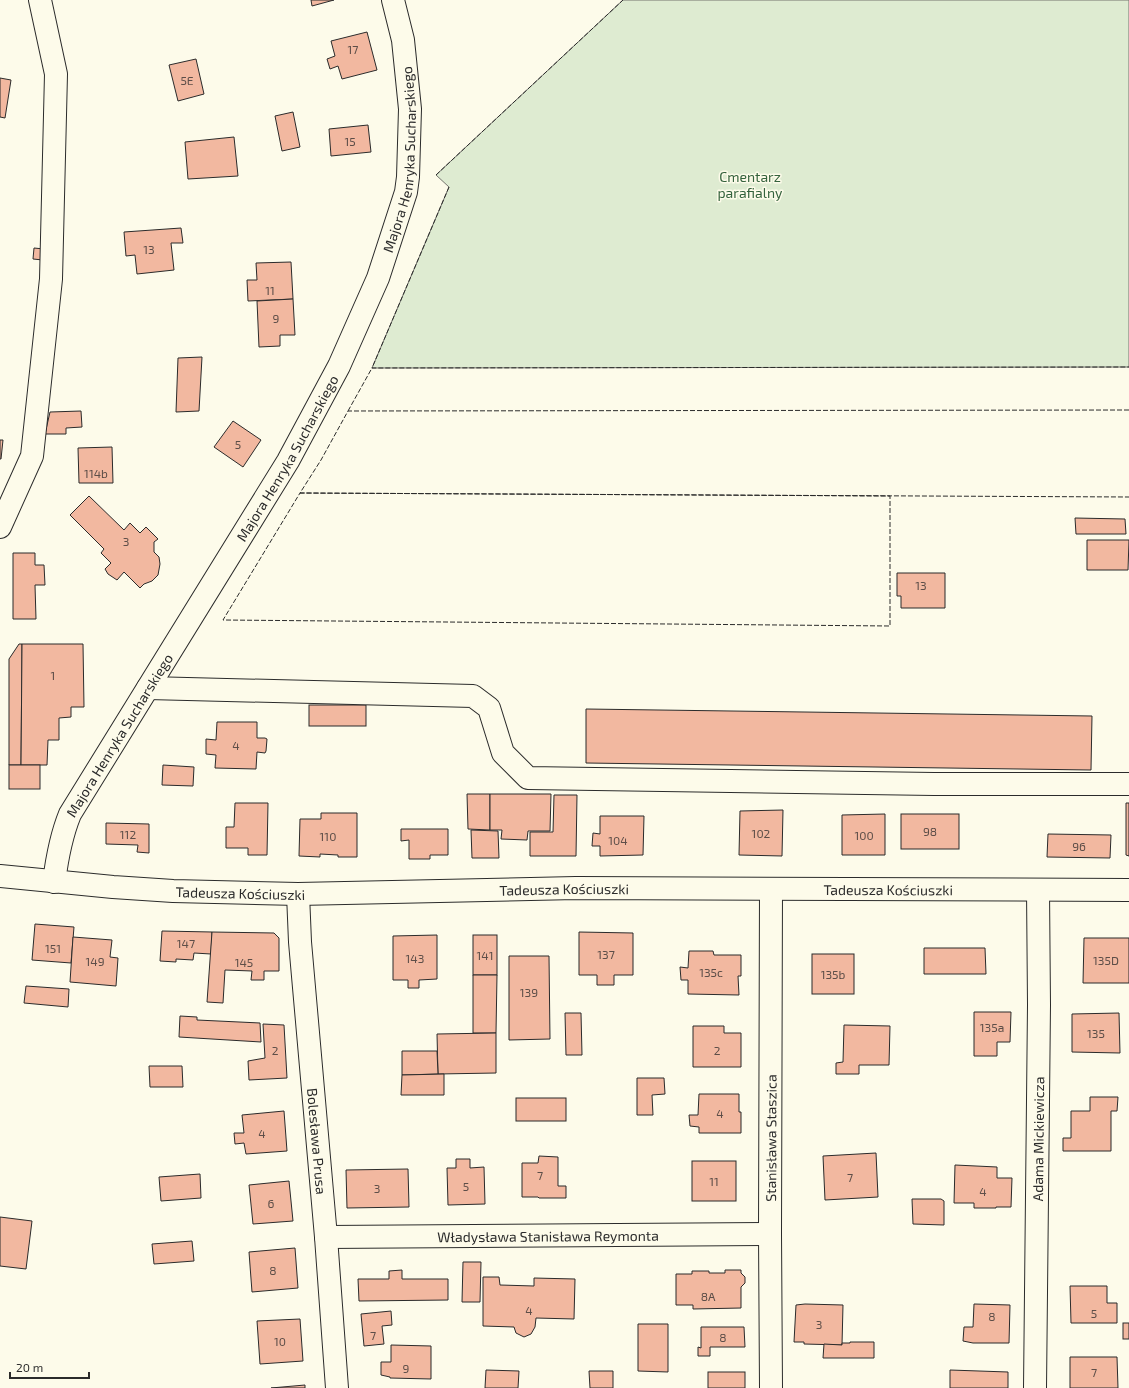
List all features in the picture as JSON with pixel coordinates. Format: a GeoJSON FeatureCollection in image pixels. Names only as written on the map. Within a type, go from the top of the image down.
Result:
{"type":"FeatureCollection","features":[{"type":"Feature","properties":{"kind":"street"},"geometry":{"type":"LineString","coordinates":[[0,527],[32,456],[51,279],[56,74],[40,0]]}},
{"type":"Feature","properties":{"kind":"street","name":"Majora Henryka Sucharskiego"},"geometry":{"type":"LineString","coordinates":[[54,882],[62,834],[70,814],[288,460],[339,366],[378,278],[406,192],[408,177],[410,109],[403,40],[393,0]]}},
{"type":"Feature","properties":{"kind":"street"},"geometry":{"type":"LineString","coordinates":[[148,688],[473,696],[489,708],[503,753],[528,778],[934,784],[1129,784]]}},
{"type":"Feature","properties":{"kind":"street","name":"Tadeusza Kościuszki"},"geometry":{"type":"LineString","coordinates":[[0,876],[54,882],[173,891],[298,894],[576,888],[1129,890]]}},
{"type":"Feature","properties":{"kind":"street","name":"Stanisława Staszica"},"geometry":{"type":"LineString","coordinates":[[771,1388],[770,1234],[772,889]]}},
{"type":"Feature","properties":{"kind":"street","name":"Adama Mickiewicza"},"geometry":{"type":"LineString","coordinates":[[1035,1388],[1039,1021],[1038,890]]}},
{"type":"Feature","properties":{"kind":"street","name":"Bolesława Prusa"},"geometry":{"type":"LineString","coordinates":[[298,894],[300,950],[326,1236],[337,1388]]}},
{"type":"Feature","properties":{"kind":"street","name":"Władysława Stanisława Reymonta"},"geometry":{"type":"LineString","coordinates":[[326,1236],[770,1234]]}},
{"type":"Feature","properties":{"kind":"green space","name":"Cmentarz parafialny"},"geometry":{"type":"Polygon","coordinates":[[[623,0],[1129,0],[1129,367],[372,368],[449,187],[436,175],[623,0]]]}},
{"type":"Feature","properties":{"kind":"building"},"geometry":{"type":"Polygon","coordinates":[[[311,0],[334,0],[312,6],[311,0]]]}},
{"type":"Feature","properties":{"kind":"building"},"geometry":{"type":"Polygon","coordinates":[[[367,32],[377,70],[342,79],[338,66],[330,69],[327,59],[335,56],[331,41],[367,32]]]}},
{"type":"Feature","properties":{"kind":"building"},"geometry":{"type":"Polygon","coordinates":[[[196,59],[204,94],[178,101],[169,65],[196,59]]]}},
{"type":"Feature","properties":{"kind":"building"},"geometry":{"type":"Polygon","coordinates":[[[0,78],[11,80],[5,118],[0,117],[0,78]]]}},
{"type":"Feature","properties":{"kind":"building"},"geometry":{"type":"Polygon","coordinates":[[[293,112],[300,147],[282,151],[275,116],[293,112]]]}},
{"type":"Feature","properties":{"kind":"building"},"geometry":{"type":"Polygon","coordinates":[[[368,125],[371,152],[331,156],[329,129],[368,125]]]}},
{"type":"Feature","properties":{"kind":"building"},"geometry":{"type":"Polygon","coordinates":[[[234,137],[238,176],[188,179],[185,142],[234,137]]]}},
{"type":"Feature","properties":{"kind":"building"},"geometry":{"type":"Polygon","coordinates":[[[181,228],[183,243],[171,243],[174,270],[137,274],[135,255],[126,256],[124,232],[181,228]]]}},
{"type":"Feature","properties":{"kind":"building"},"geometry":{"type":"Polygon","coordinates":[[[34,248],[44,249],[43,260],[33,259],[34,248]]]}},
{"type":"Feature","properties":{"kind":"building"},"geometry":{"type":"Polygon","coordinates":[[[291,262],[293,299],[248,301],[247,280],[257,280],[256,263],[291,262]]]}},
{"type":"Feature","properties":{"kind":"building"},"geometry":{"type":"Polygon","coordinates":[[[293,299],[295,335],[280,335],[280,346],[259,347],[257,301],[293,299]]]}},
{"type":"Feature","properties":{"kind":"building"},"geometry":{"type":"Polygon","coordinates":[[[202,357],[199,411],[176,412],[178,358],[202,357]]]}},
{"type":"Feature","properties":{"kind":"building"},"geometry":{"type":"Polygon","coordinates":[[[81,411],[82,427],[66,428],[66,434],[45,434],[50,412],[81,411]]]}},
{"type":"Feature","properties":{"kind":"building"},"geometry":{"type":"Polygon","coordinates":[[[233,421],[261,440],[243,467],[214,447],[233,421]]]}},
{"type":"Feature","properties":{"kind":"building"},"geometry":{"type":"Polygon","coordinates":[[[0,440],[3,440],[1,459],[0,459],[0,440]]]}},
{"type":"Feature","properties":{"kind":"building"},"geometry":{"type":"Polygon","coordinates":[[[112,447],[113,483],[79,483],[78,448],[112,447]]]}},
{"type":"Feature","properties":{"kind":"building"},"geometry":{"type":"Polygon","coordinates":[[[89,496],[124,530],[130,523],[140,533],[146,527],[158,539],[154,542],[154,552],[159,557],[160,564],[158,575],[152,581],[144,584],[140,588],[124,572],[117,580],[108,574],[105,569],[111,563],[101,553],[104,549],[70,515],[89,496]]]}},
{"type":"Feature","properties":{"kind":"building"},"geometry":{"type":"Polygon","coordinates":[[[1075,518],[1125,519],[1126,534],[1076,534],[1075,518]]]}},
{"type":"Feature","properties":{"kind":"building"},"geometry":{"type":"Polygon","coordinates":[[[1087,540],[1129,540],[1128,570],[1087,570],[1087,540]]]}},
{"type":"Feature","properties":{"kind":"building"},"geometry":{"type":"Polygon","coordinates":[[[13,553],[35,553],[35,565],[44,565],[45,585],[35,585],[36,619],[13,619],[13,553]]]}},
{"type":"Feature","properties":{"kind":"building"},"geometry":{"type":"Polygon","coordinates":[[[897,573],[945,573],[945,608],[901,608],[901,596],[897,596],[897,573]]]}},
{"type":"Feature","properties":{"kind":"building"},"geometry":{"type":"Polygon","coordinates":[[[19,644],[22,644],[21,765],[9,765],[9,659],[19,644]]]}},
{"type":"Feature","properties":{"kind":"building"},"geometry":{"type":"Polygon","coordinates":[[[22,644],[83,644],[84,707],[71,707],[71,717],[59,718],[59,740],[48,740],[47,765],[21,765],[22,644]]]}},
{"type":"Feature","properties":{"kind":"building"},"geometry":{"type":"Polygon","coordinates":[[[309,705],[366,705],[366,726],[309,726],[309,705]]]}},
{"type":"Feature","properties":{"kind":"building"},"geometry":{"type":"Polygon","coordinates":[[[586,709],[1092,716],[1091,770],[586,763],[586,709]]]}},
{"type":"Feature","properties":{"kind":"building"},"geometry":{"type":"Polygon","coordinates":[[[217,722],[257,722],[257,738],[267,739],[265,753],[257,752],[256,769],[215,768],[216,755],[206,754],[206,739],[216,740],[217,722]]]}},
{"type":"Feature","properties":{"kind":"building"},"geometry":{"type":"Polygon","coordinates":[[[9,765],[40,765],[40,789],[9,789],[9,765]]]}},
{"type":"Feature","properties":{"kind":"building"},"geometry":{"type":"Polygon","coordinates":[[[163,765],[194,767],[193,786],[162,785],[163,765]]]}},
{"type":"Feature","properties":{"kind":"building"},"geometry":{"type":"Polygon","coordinates":[[[467,794],[490,794],[490,830],[468,829],[467,794]]]}},
{"type":"Feature","properties":{"kind":"building"},"geometry":{"type":"Polygon","coordinates":[[[490,794],[551,794],[550,831],[528,831],[527,840],[501,839],[502,830],[490,830],[490,794]]]}},
{"type":"Feature","properties":{"kind":"building"},"geometry":{"type":"Polygon","coordinates":[[[554,795],[577,795],[576,856],[530,856],[530,832],[553,832],[554,795]]]}},
{"type":"Feature","properties":{"kind":"building"},"geometry":{"type":"Polygon","coordinates":[[[235,803],[268,803],[267,855],[248,855],[248,848],[226,848],[226,827],[234,827],[235,803]]]}},
{"type":"Feature","properties":{"kind":"building"},"geometry":{"type":"Polygon","coordinates":[[[1126,803],[1129,803],[1129,856],[1126,855],[1126,803]]]}},
{"type":"Feature","properties":{"kind":"building"},"geometry":{"type":"Polygon","coordinates":[[[783,810],[782,856],[739,855],[740,811],[783,810]]]}},
{"type":"Feature","properties":{"kind":"building"},"geometry":{"type":"Polygon","coordinates":[[[321,813],[357,813],[357,857],[338,857],[338,855],[320,854],[320,857],[299,856],[300,819],[321,819],[321,813]]]}},
{"type":"Feature","properties":{"kind":"building"},"geometry":{"type":"Polygon","coordinates":[[[885,814],[885,855],[842,855],[842,815],[885,814]]]}},
{"type":"Feature","properties":{"kind":"building"},"geometry":{"type":"Polygon","coordinates":[[[901,814],[959,814],[959,849],[901,849],[901,814]]]}},
{"type":"Feature","properties":{"kind":"building"},"geometry":{"type":"Polygon","coordinates":[[[600,816],[644,816],[643,855],[600,856],[600,846],[592,846],[593,833],[600,834],[600,816]]]}},
{"type":"Feature","properties":{"kind":"building"},"geometry":{"type":"Polygon","coordinates":[[[106,823],[149,824],[149,853],[137,852],[138,845],[106,844],[106,823]]]}},
{"type":"Feature","properties":{"kind":"building"},"geometry":{"type":"Polygon","coordinates":[[[401,829],[448,829],[448,855],[430,855],[430,859],[409,859],[409,840],[401,841],[401,829]]]}},
{"type":"Feature","properties":{"kind":"building"},"geometry":{"type":"Polygon","coordinates":[[[471,830],[498,831],[499,858],[472,858],[471,830]]]}},
{"type":"Feature","properties":{"kind":"building"},"geometry":{"type":"Polygon","coordinates":[[[1048,834],[1111,835],[1110,858],[1047,857],[1048,834]]]}},
{"type":"Feature","properties":{"kind":"building"},"geometry":{"type":"Polygon","coordinates":[[[35,924],[74,927],[71,963],[32,960],[35,924]]]}},
{"type":"Feature","properties":{"kind":"building"},"geometry":{"type":"Polygon","coordinates":[[[162,931],[212,932],[211,954],[194,953],[193,960],[176,959],[176,962],[160,961],[162,931]]]}},
{"type":"Feature","properties":{"kind":"building"},"geometry":{"type":"Polygon","coordinates":[[[212,932],[274,933],[279,938],[279,971],[264,971],[264,980],[251,980],[252,971],[225,970],[223,1003],[207,1002],[212,932]]]}},
{"type":"Feature","properties":{"kind":"building"},"geometry":{"type":"Polygon","coordinates":[[[579,932],[633,933],[633,975],[614,975],[614,985],[597,985],[597,975],[579,975],[579,932]]]}},
{"type":"Feature","properties":{"kind":"building"},"geometry":{"type":"Polygon","coordinates":[[[437,935],[437,979],[419,980],[419,988],[408,988],[408,980],[393,980],[393,936],[437,935]]]}},
{"type":"Feature","properties":{"kind":"building"},"geometry":{"type":"Polygon","coordinates":[[[473,935],[497,935],[497,975],[473,975],[473,935]]]}},
{"type":"Feature","properties":{"kind":"building"},"geometry":{"type":"Polygon","coordinates":[[[73,937],[112,940],[110,957],[118,958],[116,986],[70,982],[73,937]]]}},
{"type":"Feature","properties":{"kind":"building"},"geometry":{"type":"Polygon","coordinates":[[[1084,938],[1129,938],[1129,983],[1083,983],[1084,938]]]}},
{"type":"Feature","properties":{"kind":"building"},"geometry":{"type":"Polygon","coordinates":[[[924,948],[985,948],[986,974],[924,974],[924,948]]]}},
{"type":"Feature","properties":{"kind":"building"},"geometry":{"type":"Polygon","coordinates":[[[689,951],[713,951],[714,955],[741,955],[741,976],[738,976],[739,995],[688,994],[688,980],[681,980],[680,967],[688,968],[689,951]]]}},
{"type":"Feature","properties":{"kind":"building"},"geometry":{"type":"Polygon","coordinates":[[[812,954],[854,954],[854,994],[812,994],[812,954]]]}},
{"type":"Feature","properties":{"kind":"building"},"geometry":{"type":"Polygon","coordinates":[[[509,956],[549,956],[550,1039],[509,1040],[509,956]]]}},
{"type":"Feature","properties":{"kind":"building"},"geometry":{"type":"Polygon","coordinates":[[[473,975],[497,975],[496,1033],[473,1033],[473,975]]]}},
{"type":"Feature","properties":{"kind":"building"},"geometry":{"type":"Polygon","coordinates":[[[26,986],[69,989],[68,1007],[24,1003],[26,986]]]}},
{"type":"Feature","properties":{"kind":"building"},"geometry":{"type":"Polygon","coordinates":[[[974,1012],[1011,1012],[1010,1042],[997,1042],[997,1056],[974,1056],[974,1012]]]}},
{"type":"Feature","properties":{"kind":"building"},"geometry":{"type":"Polygon","coordinates":[[[565,1013],[581,1013],[582,1055],[566,1055],[565,1013]]]}},
{"type":"Feature","properties":{"kind":"building"},"geometry":{"type":"Polygon","coordinates":[[[1119,1013],[1120,1053],[1072,1052],[1072,1014],[1119,1013]]]}},
{"type":"Feature","properties":{"kind":"building"},"geometry":{"type":"Polygon","coordinates":[[[180,1016],[197,1017],[197,1020],[260,1023],[261,1042],[179,1037],[180,1016]]]}},
{"type":"Feature","properties":{"kind":"building"},"geometry":{"type":"Polygon","coordinates":[[[263,1024],[284,1025],[287,1078],[249,1080],[248,1061],[265,1058],[263,1024]]]}},
{"type":"Feature","properties":{"kind":"building"},"geometry":{"type":"Polygon","coordinates":[[[844,1025],[890,1026],[889,1065],[859,1065],[859,1074],[836,1074],[836,1063],[843,1062],[844,1025]]]}},
{"type":"Feature","properties":{"kind":"building"},"geometry":{"type":"Polygon","coordinates":[[[693,1026],[724,1026],[724,1033],[741,1033],[741,1067],[693,1067],[693,1026]]]}},
{"type":"Feature","properties":{"kind":"building"},"geometry":{"type":"Polygon","coordinates":[[[496,1033],[496,1073],[438,1074],[437,1034],[496,1033]]]}},
{"type":"Feature","properties":{"kind":"building"},"geometry":{"type":"Polygon","coordinates":[[[402,1051],[437,1051],[438,1074],[402,1075],[402,1051]]]}},
{"type":"Feature","properties":{"kind":"building"},"geometry":{"type":"Polygon","coordinates":[[[149,1066],[182,1066],[183,1087],[150,1087],[149,1066]]]}},
{"type":"Feature","properties":{"kind":"building"},"geometry":{"type":"Polygon","coordinates":[[[444,1074],[444,1095],[401,1095],[402,1075],[444,1074]]]}},
{"type":"Feature","properties":{"kind":"building"},"geometry":{"type":"Polygon","coordinates":[[[637,1078],[664,1078],[665,1094],[652,1095],[653,1115],[637,1115],[637,1078]]]}},
{"type":"Feature","properties":{"kind":"building"},"geometry":{"type":"Polygon","coordinates":[[[699,1094],[739,1094],[741,1133],[699,1133],[699,1127],[690,1126],[689,1115],[698,1115],[699,1094]]]}},
{"type":"Feature","properties":{"kind":"building"},"geometry":{"type":"Polygon","coordinates":[[[1090,1097],[1118,1097],[1117,1111],[1111,1111],[1111,1151],[1063,1151],[1063,1138],[1071,1138],[1071,1111],[1090,1111],[1090,1097]]]}},
{"type":"Feature","properties":{"kind":"building"},"geometry":{"type":"Polygon","coordinates":[[[516,1098],[566,1098],[566,1121],[516,1121],[516,1098]]]}},
{"type":"Feature","properties":{"kind":"building"},"geometry":{"type":"Polygon","coordinates":[[[284,1111],[287,1151],[246,1154],[244,1143],[235,1144],[234,1133],[244,1133],[242,1115],[284,1111]]]}},
{"type":"Feature","properties":{"kind":"building"},"geometry":{"type":"Polygon","coordinates":[[[876,1153],[878,1197],[825,1200],[823,1156],[876,1153]]]}},
{"type":"Feature","properties":{"kind":"building"},"geometry":{"type":"Polygon","coordinates":[[[539,1156],[558,1157],[558,1186],[566,1186],[566,1198],[522,1197],[522,1163],[538,1163],[539,1156]]]}},
{"type":"Feature","properties":{"kind":"building"},"geometry":{"type":"Polygon","coordinates":[[[456,1159],[470,1159],[470,1168],[484,1167],[485,1204],[448,1205],[447,1168],[456,1168],[456,1159]]]}},
{"type":"Feature","properties":{"kind":"building"},"geometry":{"type":"Polygon","coordinates":[[[692,1161],[736,1161],[736,1201],[692,1201],[692,1161]]]}},
{"type":"Feature","properties":{"kind":"building"},"geometry":{"type":"Polygon","coordinates":[[[955,1165],[997,1167],[997,1178],[1012,1178],[1011,1207],[974,1208],[974,1203],[954,1203],[955,1165]]]}},
{"type":"Feature","properties":{"kind":"building"},"geometry":{"type":"Polygon","coordinates":[[[408,1169],[409,1207],[347,1208],[346,1170],[408,1169]]]}},
{"type":"Feature","properties":{"kind":"building"},"geometry":{"type":"Polygon","coordinates":[[[200,1174],[201,1198],[161,1201],[159,1177],[200,1174]]]}},
{"type":"Feature","properties":{"kind":"building"},"geometry":{"type":"Polygon","coordinates":[[[289,1181],[293,1221],[253,1224],[249,1185],[289,1181]]]}},
{"type":"Feature","properties":{"kind":"building"},"geometry":{"type":"Polygon","coordinates":[[[912,1199],[941,1199],[944,1201],[944,1225],[913,1224],[912,1199]]]}},
{"type":"Feature","properties":{"kind":"building"},"geometry":{"type":"Polygon","coordinates":[[[0,1217],[32,1221],[26,1269],[0,1266],[0,1217]]]}},
{"type":"Feature","properties":{"kind":"building"},"geometry":{"type":"Polygon","coordinates":[[[192,1241],[194,1261],[154,1264],[152,1244],[192,1241]]]}},
{"type":"Feature","properties":{"kind":"building"},"geometry":{"type":"Polygon","coordinates":[[[295,1248],[298,1288],[252,1292],[249,1252],[295,1248]]]}},
{"type":"Feature","properties":{"kind":"building"},"geometry":{"type":"Polygon","coordinates":[[[463,1262],[481,1262],[480,1302],[462,1302],[463,1262]]]}},
{"type":"Feature","properties":{"kind":"building"},"geometry":{"type":"Polygon","coordinates":[[[402,1270],[402,1279],[448,1279],[448,1300],[359,1301],[358,1279],[389,1279],[389,1271],[402,1270]]]}},
{"type":"Feature","properties":{"kind":"building"},"geometry":{"type":"Polygon","coordinates":[[[725,1270],[741,1270],[741,1273],[745,1277],[745,1283],[741,1287],[741,1308],[693,1309],[693,1305],[676,1305],[676,1274],[692,1274],[692,1271],[725,1273],[725,1270]]]}},
{"type":"Feature","properties":{"kind":"building"},"geometry":{"type":"Polygon","coordinates":[[[483,1277],[499,1277],[500,1285],[534,1286],[534,1278],[575,1279],[574,1319],[536,1318],[535,1327],[531,1334],[524,1337],[516,1333],[514,1327],[483,1326],[483,1277]]]}},
{"type":"Feature","properties":{"kind":"building"},"geometry":{"type":"Polygon","coordinates":[[[1070,1286],[1107,1286],[1107,1303],[1117,1303],[1117,1323],[1071,1323],[1070,1286]]]}},
{"type":"Feature","properties":{"kind":"building"},"geometry":{"type":"Polygon","coordinates":[[[974,1304],[1010,1305],[1009,1343],[973,1343],[963,1341],[964,1327],[973,1327],[974,1304]]]}},
{"type":"Feature","properties":{"kind":"building"},"geometry":{"type":"Polygon","coordinates":[[[796,1305],[843,1305],[842,1345],[804,1344],[804,1342],[794,1342],[796,1305]]]}},
{"type":"Feature","properties":{"kind":"building"},"geometry":{"type":"Polygon","coordinates":[[[391,1311],[392,1325],[382,1326],[384,1344],[364,1346],[361,1314],[391,1311]]]}},
{"type":"Feature","properties":{"kind":"building"},"geometry":{"type":"Polygon","coordinates":[[[300,1319],[303,1361],[260,1364],[257,1321],[300,1319]]]}},
{"type":"Feature","properties":{"kind":"building"},"geometry":{"type":"Polygon","coordinates":[[[1123,1323],[1129,1323],[1129,1339],[1123,1339],[1123,1323]]]}},
{"type":"Feature","properties":{"kind":"building"},"geometry":{"type":"Polygon","coordinates":[[[638,1324],[668,1324],[668,1372],[638,1371],[638,1324]]]}},
{"type":"Feature","properties":{"kind":"building"},"geometry":{"type":"Polygon","coordinates":[[[701,1327],[744,1327],[745,1347],[710,1347],[710,1356],[698,1356],[698,1347],[701,1348],[701,1327]]]}},
{"type":"Feature","properties":{"kind":"building"},"geometry":{"type":"Polygon","coordinates":[[[874,1342],[874,1358],[823,1358],[824,1344],[842,1345],[842,1343],[874,1342]]]}},
{"type":"Feature","properties":{"kind":"building"},"geometry":{"type":"Polygon","coordinates":[[[391,1345],[431,1346],[431,1379],[390,1378],[381,1375],[381,1362],[391,1362],[391,1345]]]}},
{"type":"Feature","properties":{"kind":"building"},"geometry":{"type":"Polygon","coordinates":[[[1070,1357],[1117,1357],[1118,1388],[1070,1388],[1070,1357]]]}},
{"type":"Feature","properties":{"kind":"building"},"geometry":{"type":"Polygon","coordinates":[[[486,1370],[519,1371],[518,1388],[485,1388],[486,1370]]]}},
{"type":"Feature","properties":{"kind":"building"},"geometry":{"type":"Polygon","coordinates":[[[950,1370],[1008,1372],[1008,1388],[950,1388],[950,1370]]]}},
{"type":"Feature","properties":{"kind":"building"},"geometry":{"type":"Polygon","coordinates":[[[589,1371],[613,1371],[613,1388],[590,1388],[589,1371]]]}},
{"type":"Feature","properties":{"kind":"building"},"geometry":{"type":"Polygon","coordinates":[[[708,1372],[745,1372],[745,1388],[708,1388],[708,1372]]]}},
{"type":"Feature","properties":{"kind":"building"},"geometry":{"type":"Polygon","coordinates":[[[305,1385],[305,1388],[271,1388],[305,1385]]]}},
{"type":"Feature","properties":{"kind":"fence"},"geometry":{"type":"LineString","coordinates":[[436,175],[623,0]]}},
{"type":"Feature","properties":{"kind":"fence"},"geometry":{"type":"LineString","coordinates":[[449,187],[372,368],[1129,367]]}},
{"type":"Feature","properties":{"kind":"fence"},"geometry":{"type":"LineString","coordinates":[[348,411],[372,368]]}},
{"type":"Feature","properties":{"kind":"fence"},"geometry":{"type":"LineString","coordinates":[[1129,410],[348,411],[321,460],[300,493],[1129,497]]}},
{"type":"Feature","properties":{"kind":"fence"},"geometry":{"type":"LineString","coordinates":[[300,493],[890,496],[890,626],[223,620],[300,493]]}}]}
